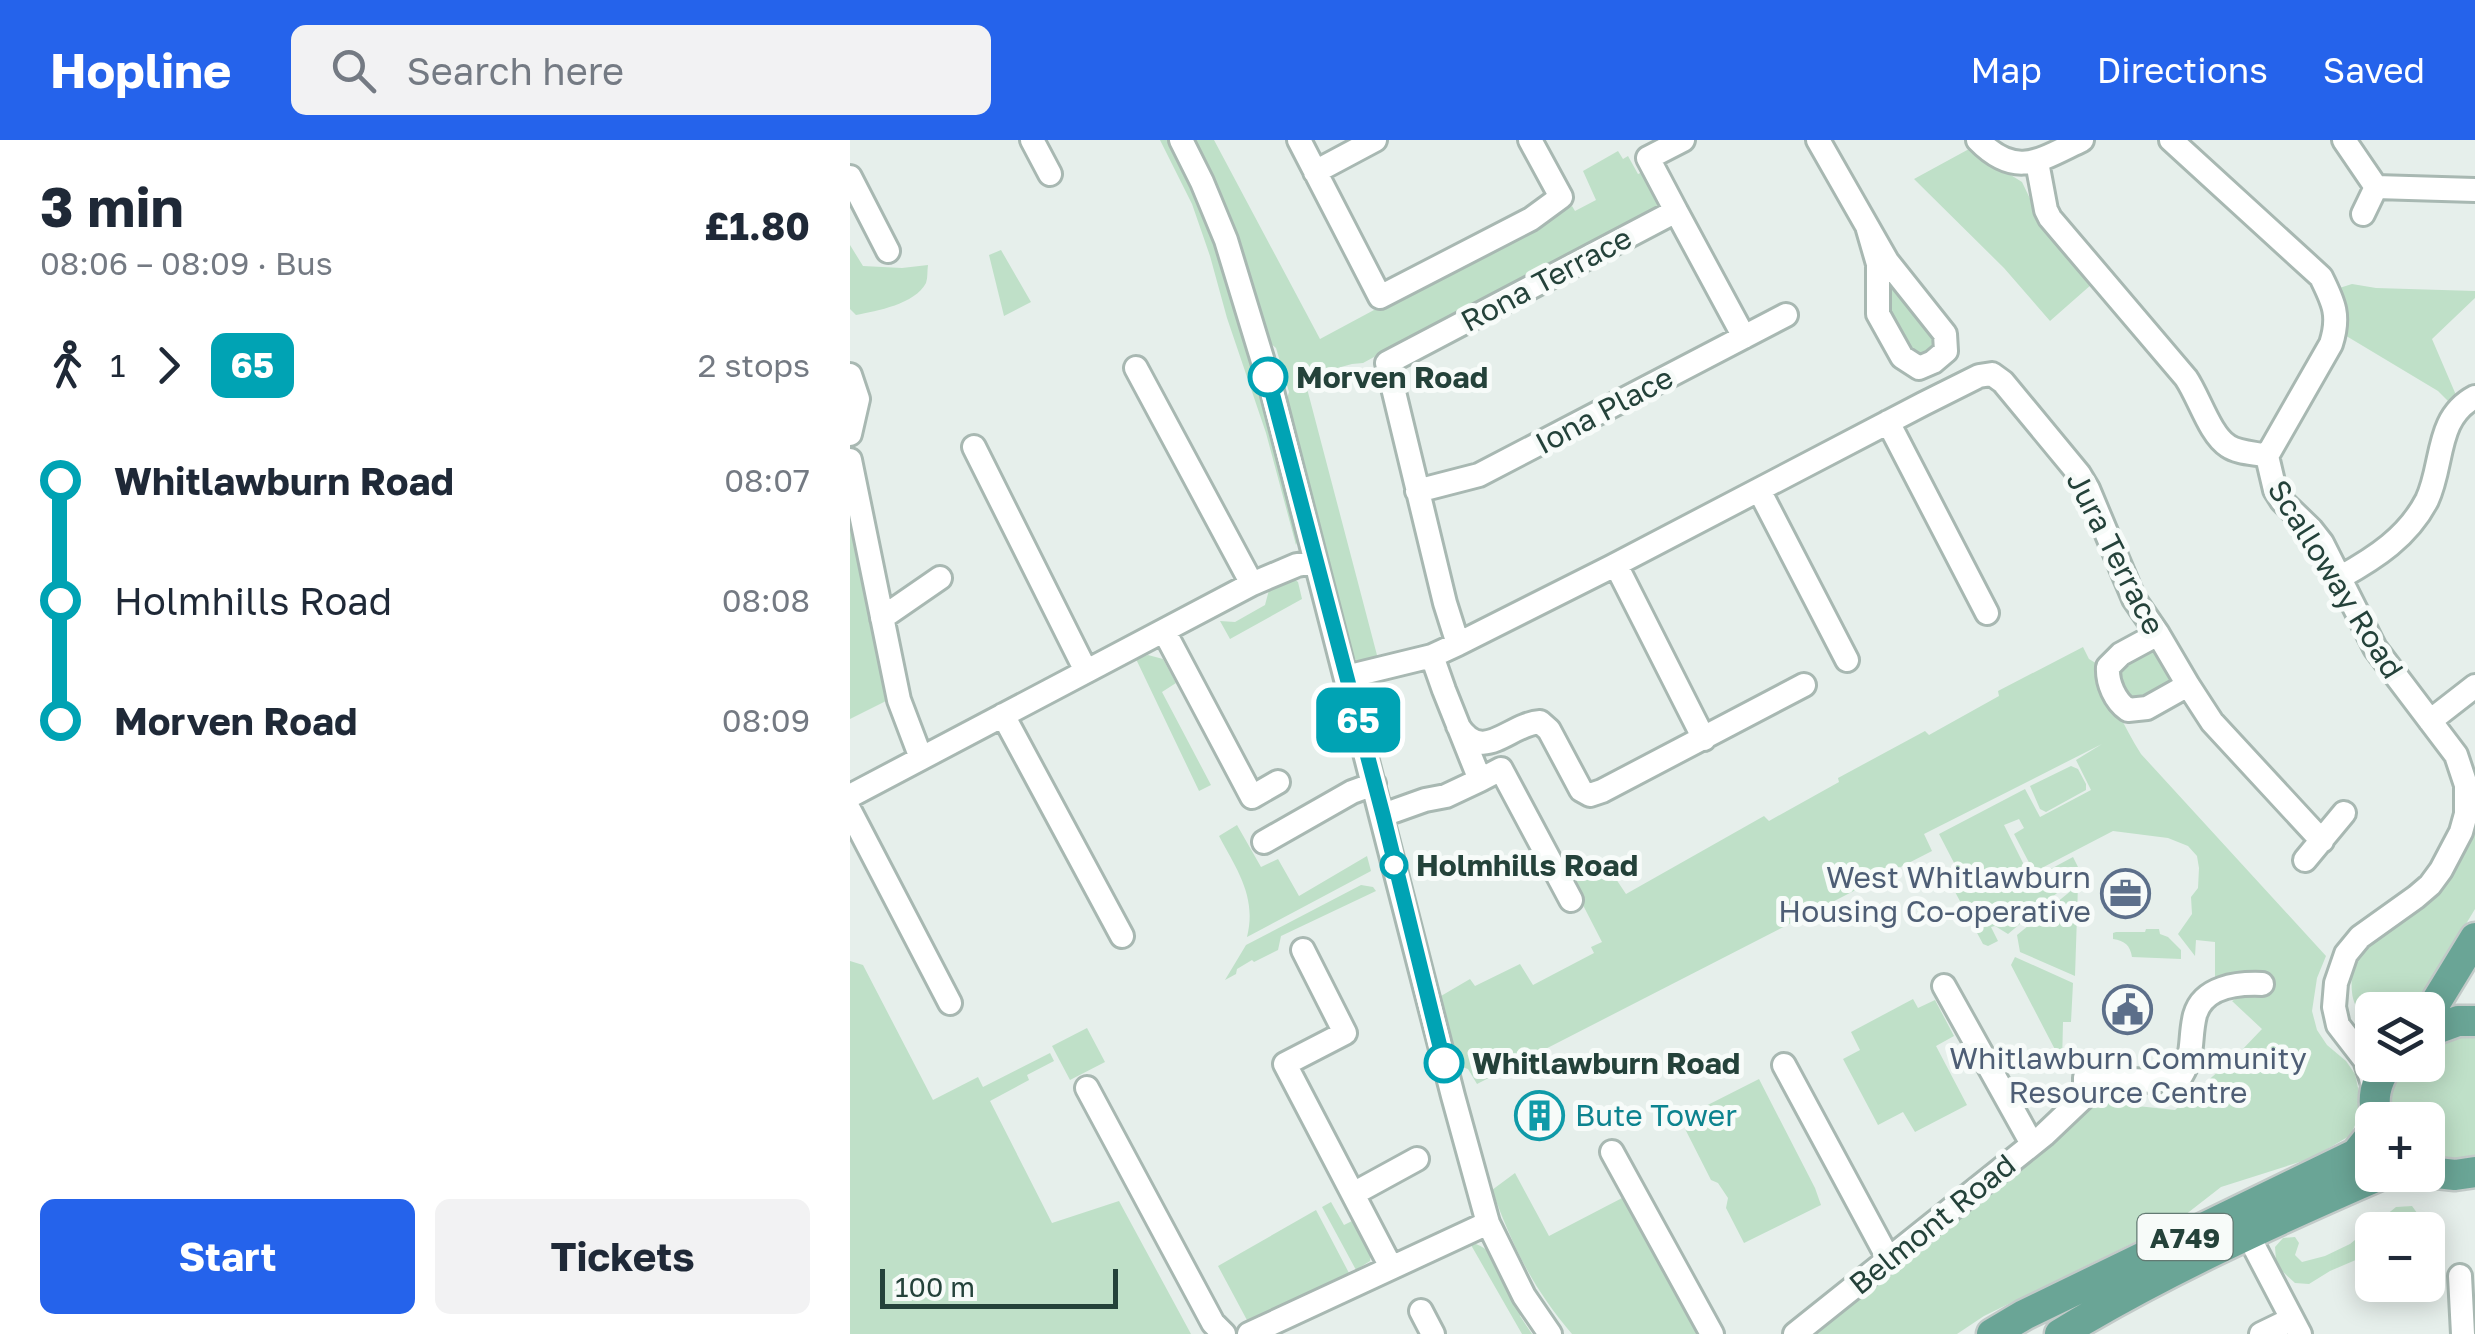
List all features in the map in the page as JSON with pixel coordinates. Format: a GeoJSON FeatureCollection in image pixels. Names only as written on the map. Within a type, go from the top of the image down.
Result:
{"type":"FeatureCollection","features":[{"type":"Feature","properties":{"kind":"main road"},"geometry":{"type":"LineString","coordinates":[[2442,992],[2475,938]]}},
{"type":"Feature","properties":{"kind":"main road"},"geometry":{"type":"LineString","coordinates":[[2445,1026],[2475,1021]]}},
{"type":"Feature","properties":{"kind":"main road","name":"A749"},"geometry":{"type":"LineString","coordinates":[[1992,1334],[2355,1154]]}},
{"type":"Feature","properties":{"kind":"main road","name":"A749"},"geometry":{"type":"LineString","coordinates":[[2060,1334],[2105,1306],[2355,1186]]}},
{"type":"Feature","properties":{"kind":"street"},"geometry":{"type":"LineString","coordinates":[[1032,140],[1050,174]]}},
{"type":"Feature","properties":{"kind":"street"},"geometry":{"type":"LineString","coordinates":[[1181,140],[1226,240],[1272,391],[1488,1223],[1524,1296],[1550,1334]]}},
{"type":"Feature","properties":{"kind":"street"},"geometry":{"type":"LineString","coordinates":[[1299,140],[1380,297],[1531,219],[1561,197],[1530,140]]}},
{"type":"Feature","properties":{"kind":"street"},"geometry":{"type":"LineString","coordinates":[[1316,172],[1375,140]]}},
{"type":"Feature","properties":{"kind":"street"},"geometry":{"type":"LineString","coordinates":[[1683,140],[1648,158],[1744,337]]}},
{"type":"Feature","properties":{"kind":"street"},"geometry":{"type":"LineString","coordinates":[[1818,140],[1868,226],[1887,262],[1945,334],[1946,350],[1919,368],[1902,357],[1878,314],[1878,264],[1868,226]]}},
{"type":"Feature","properties":{"kind":"street"},"geometry":{"type":"LineString","coordinates":[[1978,140],[1999,159],[2022,164],[2037,162],[2082,140]]}},
{"type":"Feature","properties":{"kind":"street","name":"Scalloway Road"},"geometry":{"type":"LineString","coordinates":[[2171,140],[2321,277],[2335,309],[2337,326],[2267,456],[2270,477],[2282,501],[2312,529],[2382,660],[2456,755],[2466,784],[2466,814],[2452,852],[2430,885],[2360,936],[2346,954],[2336,983],[2336,1017],[2342,1032],[2365,1060],[2380,1091]]}},
{"type":"Feature","properties":{"kind":"street"},"geometry":{"type":"LineString","coordinates":[[2344,140],[2376,187]]}},
{"type":"Feature","properties":{"kind":"street"},"geometry":{"type":"LineString","coordinates":[[2037,162],[2046,210],[2058,230],[2186,378],[2214,434],[2236,450],[2267,456]]}},
{"type":"Feature","properties":{"kind":"street"},"geometry":{"type":"LineString","coordinates":[[850,176],[888,250]]}},
{"type":"Feature","properties":{"kind":"street"},"geometry":{"type":"LineString","coordinates":[[2376,187],[2475,190]]}},
{"type":"Feature","properties":{"kind":"street"},"geometry":{"type":"LineString","coordinates":[[2364,214],[2376,187]]}},
{"type":"Feature","properties":{"kind":"street","name":"Rona Terrace"},"geometry":{"type":"LineString","coordinates":[[1458,644],[1387,363],[1676,211]]}},
{"type":"Feature","properties":{"kind":"street","name":"Iona Place"},"geometry":{"type":"LineString","coordinates":[[1417,492],[1480,475],[1786,315]]}},
{"type":"Feature","properties":{"kind":"street"},"geometry":{"type":"LineString","coordinates":[[1932,362],[1949,391]]}},
{"type":"Feature","properties":{"kind":"street"},"geometry":{"type":"LineString","coordinates":[[1136,368],[1252,584]]}},
{"type":"Feature","properties":{"kind":"street","name":"Jura Terrace"},"geometry":{"type":"LineString","coordinates":[[1888,422],[1979,376],[1992,374],[2003,382],[2080,474],[2134,600],[2212,722],[2322,840]]}},
{"type":"Feature","properties":{"kind":"street"},"geometry":{"type":"LineString","coordinates":[[850,375],[858,399],[850,434]]}},
{"type":"Feature","properties":{"kind":"street"},"geometry":{"type":"LineString","coordinates":[[2341,578],[2376,558],[2406,529],[2426,501],[2454,412],[2475,397]]}},
{"type":"Feature","properties":{"kind":"street"},"geometry":{"type":"LineString","coordinates":[[1346,676],[1432,656],[1458,644],[1888,422],[1988,613]]}},
{"type":"Feature","properties":{"kind":"street"},"geometry":{"type":"LineString","coordinates":[[974,448],[1086,671]]}},
{"type":"Feature","properties":{"kind":"street"},"geometry":{"type":"LineString","coordinates":[[850,460],[900,700],[921,758]]}},
{"type":"Feature","properties":{"kind":"street"},"geometry":{"type":"LineString","coordinates":[[1760,490],[1848,660]]}},
{"type":"Feature","properties":{"kind":"street"},"geometry":{"type":"LineString","coordinates":[[850,796],[1252,584],[1297,565],[1316,562]]}},
{"type":"Feature","properties":{"kind":"street"},"geometry":{"type":"LineString","coordinates":[[1616,564],[1704,740]]}},
{"type":"Feature","properties":{"kind":"street"},"geometry":{"type":"LineString","coordinates":[[882,618],[940,578]]}},
{"type":"Feature","properties":{"kind":"street"},"geometry":{"type":"LineString","coordinates":[[1164,630],[1252,797],[1278,782]]}},
{"type":"Feature","properties":{"kind":"street"},"geometry":{"type":"LineString","coordinates":[[2158,634],[2121,654],[2108,667],[2107,677],[2119,704],[2128,710],[2147,708],[2188,685]]}},
{"type":"Feature","properties":{"kind":"street"},"geometry":{"type":"LineString","coordinates":[[1432,656],[1480,780]]}},
{"type":"Feature","properties":{"kind":"street"},"geometry":{"type":"LineString","coordinates":[[1458,726],[1464,736],[1484,744],[1540,722],[1549,730],[1582,790],[1590,795],[1704,740],[1804,685]]}},
{"type":"Feature","properties":{"kind":"street"},"geometry":{"type":"LineString","coordinates":[[2430,721],[2475,686]]}},
{"type":"Feature","properties":{"kind":"street"},"geometry":{"type":"LineString","coordinates":[[1003,715],[1122,936]]}},
{"type":"Feature","properties":{"kind":"street"},"geometry":{"type":"LineString","coordinates":[[1383,815],[1446,796],[1501,770],[1570,900]]}},
{"type":"Feature","properties":{"kind":"street"},"geometry":{"type":"LineString","coordinates":[[1264,842],[1352,792],[1374,784]]}},
{"type":"Feature","properties":{"kind":"street"},"geometry":{"type":"LineString","coordinates":[[850,811],[950,1003]]}},
{"type":"Feature","properties":{"kind":"street"},"geometry":{"type":"LineString","coordinates":[[2305,860],[2344,813]]}},
{"type":"Feature","properties":{"kind":"street"},"geometry":{"type":"LineString","coordinates":[[1302,950],[1346,1033],[1285,1064],[1391,1267]]}},
{"type":"Feature","properties":{"kind":"street","name":"Belmont Road"},"geometry":{"type":"LineString","coordinates":[[1795,1334],[2068,1114],[2086,1096],[2086,1078],[2155,1081],[2181,1076],[2190,1061],[2196,1010],[2214,990],[2262,984]]}},
{"type":"Feature","properties":{"kind":"street"},"geometry":{"type":"LineString","coordinates":[[1944,986],[2032,1144]]}},
{"type":"Feature","properties":{"kind":"street"},"geometry":{"type":"LineString","coordinates":[[2342,1032],[2355,1035]]}},
{"type":"Feature","properties":{"kind":"street"},"geometry":{"type":"LineString","coordinates":[[1784,1065],[1888,1258]]}},
{"type":"Feature","properties":{"kind":"street"},"geometry":{"type":"LineString","coordinates":[[1087,1088],[1218,1328]]}},
{"type":"Feature","properties":{"kind":"street"},"geometry":{"type":"LineString","coordinates":[[1612,1152],[1712,1334]]}},
{"type":"Feature","properties":{"kind":"street"},"geometry":{"type":"LineString","coordinates":[[1352,1194],[1418,1159]]}},
{"type":"Feature","properties":{"kind":"street"},"geometry":{"type":"LineString","coordinates":[[1249,1334],[1282,1327],[1391,1267],[1488,1223]]}},
{"type":"Feature","properties":{"kind":"street"},"geometry":{"type":"LineString","coordinates":[[2248,1235],[2296,1326],[2261,1334]]}},
{"type":"Feature","properties":{"kind":"street"},"geometry":{"type":"LineString","coordinates":[[2460,1276],[2463,1334]]}},
{"type":"Feature","properties":{"kind":"street"},"geometry":{"type":"LineString","coordinates":[[1421,1311],[1433,1334]]}},
{"type":"Feature","properties":{"kind":"green space"},"geometry":{"type":"Polygon","coordinates":[[[1160,140],[1170,140],[1218,245],[1252,351],[1299,537],[1296,545],[1266,433],[1210,256],[1192,204],[1160,140]]]}},
{"type":"Feature","properties":{"kind":"green space"},"geometry":{"type":"Polygon","coordinates":[[[1183,140],[1214,140],[1320,339],[1572,206],[1575,211],[1596,200],[1583,171],[1618,151],[1623,159],[1628,156],[1638,174],[1645,171],[1664,210],[1634,226],[1627,223],[1593,241],[1590,250],[1501,296],[1493,294],[1469,306],[1454,321],[1433,325],[1363,363],[1304,377],[1378,659],[1356,660],[1345,649],[1283,412],[1289,392],[1276,348],[1263,337],[1183,140]]]}},
{"type":"Feature","properties":{"kind":"green space"},"geometry":{"type":"Polygon","coordinates":[[[1969,149],[2022,182],[2046,232],[2092,284],[2050,321],[2004,268],[1914,179],[1969,149]]]}},
{"type":"Feature","properties":{"kind":"green space"},"geometry":{"type":"Polygon","coordinates":[[[850,245],[863,266],[928,265],[926,283],[905,301],[856,315],[850,309],[850,245]]]}},
{"type":"Feature","properties":{"kind":"green space"},"geometry":{"type":"Polygon","coordinates":[[[1001,250],[1031,302],[1004,316],[989,255],[1001,250]]]}},
{"type":"Feature","properties":{"kind":"green space"},"geometry":{"type":"Polygon","coordinates":[[[1886,280],[1890,280],[1940,345],[1928,356],[1910,356],[1885,309],[1886,280]]]}},
{"type":"Feature","properties":{"kind":"green space"},"geometry":{"type":"Polygon","coordinates":[[[2352,284],[2475,291],[2475,298],[2432,339],[2462,404],[2456,409],[2438,391],[2338,331],[2330,291],[2352,284]]]}},
{"type":"Feature","properties":{"kind":"green space"},"geometry":{"type":"Polygon","coordinates":[[[850,510],[886,701],[850,719],[850,510]]]}},
{"type":"Feature","properties":{"kind":"green space"},"geometry":{"type":"Polygon","coordinates":[[[1294,579],[1302,599],[1230,639],[1220,621],[1235,622],[1265,605],[1269,590],[1294,579]]]}},
{"type":"Feature","properties":{"kind":"green space"},"geometry":{"type":"Polygon","coordinates":[[[2157,646],[2177,681],[2132,703],[2116,679],[2120,667],[2157,646]]]}},
{"type":"Feature","properties":{"kind":"green space"},"geometry":{"type":"Polygon","coordinates":[[[2083,647],[2089,659],[2099,665],[2117,711],[2141,754],[2326,956],[2317,978],[2312,1011],[2317,1030],[2327,1045],[2355,1074],[2359,1102],[2355,1102],[2355,1125],[2351,1135],[2312,1158],[2221,1187],[2176,1222],[1984,1316],[1957,1334],[1805,1334],[2090,1101],[2175,1110],[2262,1029],[2232,1001],[2260,978],[2215,978],[2215,942],[2196,940],[2195,956],[2178,934],[2192,914],[2191,897],[2198,888],[2199,868],[2197,856],[2188,846],[2168,838],[2113,831],[2034,872],[2014,834],[2024,828],[2019,819],[2004,825],[2033,883],[2073,857],[2081,873],[2008,934],[1991,927],[1998,941],[1983,944],[1954,890],[1965,884],[1939,834],[2025,789],[2040,817],[2091,790],[2076,760],[2102,744],[1924,834],[1932,851],[1477,1084],[1468,1069],[1459,1066],[1441,996],[1470,979],[1475,986],[1520,964],[1533,985],[1594,953],[1591,947],[1602,942],[1569,878],[1602,862],[1611,880],[1616,879],[1626,894],[1764,816],[1769,821],[1925,731],[1929,735],[1999,696],[1998,691],[2083,647]]]}},
{"type":"Feature","properties":{"kind":"green space"},"geometry":{"type":"Polygon","coordinates":[[[1148,655],[1163,659],[1176,683],[1162,692],[1211,785],[1199,791],[1136,659],[1148,655]]]}},
{"type":"Feature","properties":{"kind":"green space"},"geometry":{"type":"Polygon","coordinates":[[[2071,766],[2078,769],[2086,790],[2046,812],[2040,809],[2030,786],[2071,766]]]}},
{"type":"Feature","properties":{"kind":"green space"},"geometry":{"type":"Polygon","coordinates":[[[1237,825],[1261,867],[1278,859],[1299,896],[1367,856],[1371,871],[1247,937],[1247,896],[1219,836],[1237,825]]]}},
{"type":"Feature","properties":{"kind":"green space"},"geometry":{"type":"Polygon","coordinates":[[[2475,829],[2475,909],[2430,984],[2424,992],[2355,992],[2355,1002],[2353,974],[2358,959],[2381,936],[2435,897],[2468,847],[2475,829]]]}},
{"type":"Feature","properties":{"kind":"green space"},"geometry":{"type":"Polygon","coordinates":[[[1361,885],[1376,891],[1281,936],[1278,950],[1252,960],[1225,980],[1246,945],[1361,885]]]}},
{"type":"Feature","properties":{"kind":"green space"},"geometry":{"type":"Polygon","coordinates":[[[2078,885],[2075,976],[2020,952],[2017,935],[2078,885]]]}},
{"type":"Feature","properties":{"kind":"green space"},"geometry":{"type":"Polygon","coordinates":[[[2159,929],[2181,950],[2181,959],[2132,957],[2126,944],[2113,939],[2116,932],[2159,929]]]}},
{"type":"Feature","properties":{"kind":"green space"},"geometry":{"type":"Polygon","coordinates":[[[2015,957],[2073,983],[2071,1022],[2063,1022],[2062,1063],[2011,965],[2015,957]]]}},
{"type":"Feature","properties":{"kind":"green space"},"geometry":{"type":"Polygon","coordinates":[[[850,961],[863,965],[933,1100],[978,1077],[983,1087],[1050,1053],[1054,1061],[990,1101],[1052,1223],[1119,1201],[1191,1334],[850,1334],[850,961]]]}},
{"type":"Feature","properties":{"kind":"green space"},"geometry":{"type":"Polygon","coordinates":[[[1913,999],[1918,1008],[1935,1000],[1954,1036],[1936,1046],[1967,1105],[1915,1132],[1903,1112],[1878,1125],[1843,1059],[1860,1050],[1851,1032],[1913,999]]]}},
{"type":"Feature","properties":{"kind":"green space"},"geometry":{"type":"Polygon","coordinates":[[[1087,1028],[1105,1062],[1070,1080],[1052,1046],[1087,1028]]]}},
{"type":"Feature","properties":{"kind":"green space"},"geometry":{"type":"Polygon","coordinates":[[[2475,1032],[2475,1159],[2447,1164],[2445,1102],[2389,1102],[2391,1082],[2445,1082],[2445,1040],[2475,1032]]]}},
{"type":"Feature","properties":{"kind":"green space"},"geometry":{"type":"Polygon","coordinates":[[[1759,1079],[1821,1205],[1744,1243],[1726,1208],[1728,1198],[1718,1183],[1711,1180],[1680,1119],[1759,1079]]]}},
{"type":"Feature","properties":{"kind":"green space"},"geometry":{"type":"Polygon","coordinates":[[[1515,1173],[1549,1236],[1624,1197],[1709,1334],[1572,1334],[1525,1266],[1492,1190],[1515,1173]]]}},
{"type":"Feature","properties":{"kind":"green space"},"geometry":{"type":"Polygon","coordinates":[[[1331,1202],[1344,1225],[1358,1218],[1371,1252],[1370,1261],[1356,1270],[1322,1207],[1331,1202]]]}},
{"type":"Feature","properties":{"kind":"green space"},"geometry":{"type":"Polygon","coordinates":[[[2412,1206],[2416,1212],[2390,1212],[2396,1207],[2412,1206]]]}},
{"type":"Feature","properties":{"kind":"green space"},"geometry":{"type":"Polygon","coordinates":[[[1316,1210],[1349,1273],[1248,1322],[1218,1266],[1316,1210]]]}},
{"type":"Feature","properties":{"kind":"green space"},"geometry":{"type":"Polygon","coordinates":[[[2295,1237],[2299,1243],[2295,1255],[2302,1262],[2355,1240],[2355,1260],[2309,1284],[2295,1283],[2276,1260],[2275,1247],[2283,1238],[2295,1237]]]}},
{"type":"Feature","properties":{"kind":"green space"},"geometry":{"type":"Polygon","coordinates":[[[1476,1244],[1492,1255],[1504,1271],[1523,1307],[1520,1316],[1532,1334],[1522,1334],[1471,1245],[1476,1244]]]}},
{"type":"Feature","properties":{"kind":"bus line","name":"65"},"geometry":{"type":"LineString","coordinates":[[1268,377],[1444,1063]]}},
{"type":"Feature","properties":{"kind":"place","name":"Morven Road"},"geometry":{"type":"Point","coordinates":[1268,377]}},
{"type":"Feature","properties":{"kind":"place","name":"Holmhills Road"},"geometry":{"type":"Point","coordinates":[1394,865]}},
{"type":"Feature","properties":{"kind":"place","name":"West Whitlawburn Housing Co-operative"},"geometry":{"type":"Point","coordinates":[2126,894]}},
{"type":"Feature","properties":{"kind":"place","name":"Whitlawburn Community Resource Centre"},"geometry":{"type":"Point","coordinates":[2128,1009]}},
{"type":"Feature","properties":{"kind":"place","name":"Whitlawburn Road"},"geometry":{"type":"Point","coordinates":[1444,1063]}},
{"type":"Feature","properties":{"kind":"place","name":"Bute Tower"},"geometry":{"type":"Point","coordinates":[1540,1115]}}]}
